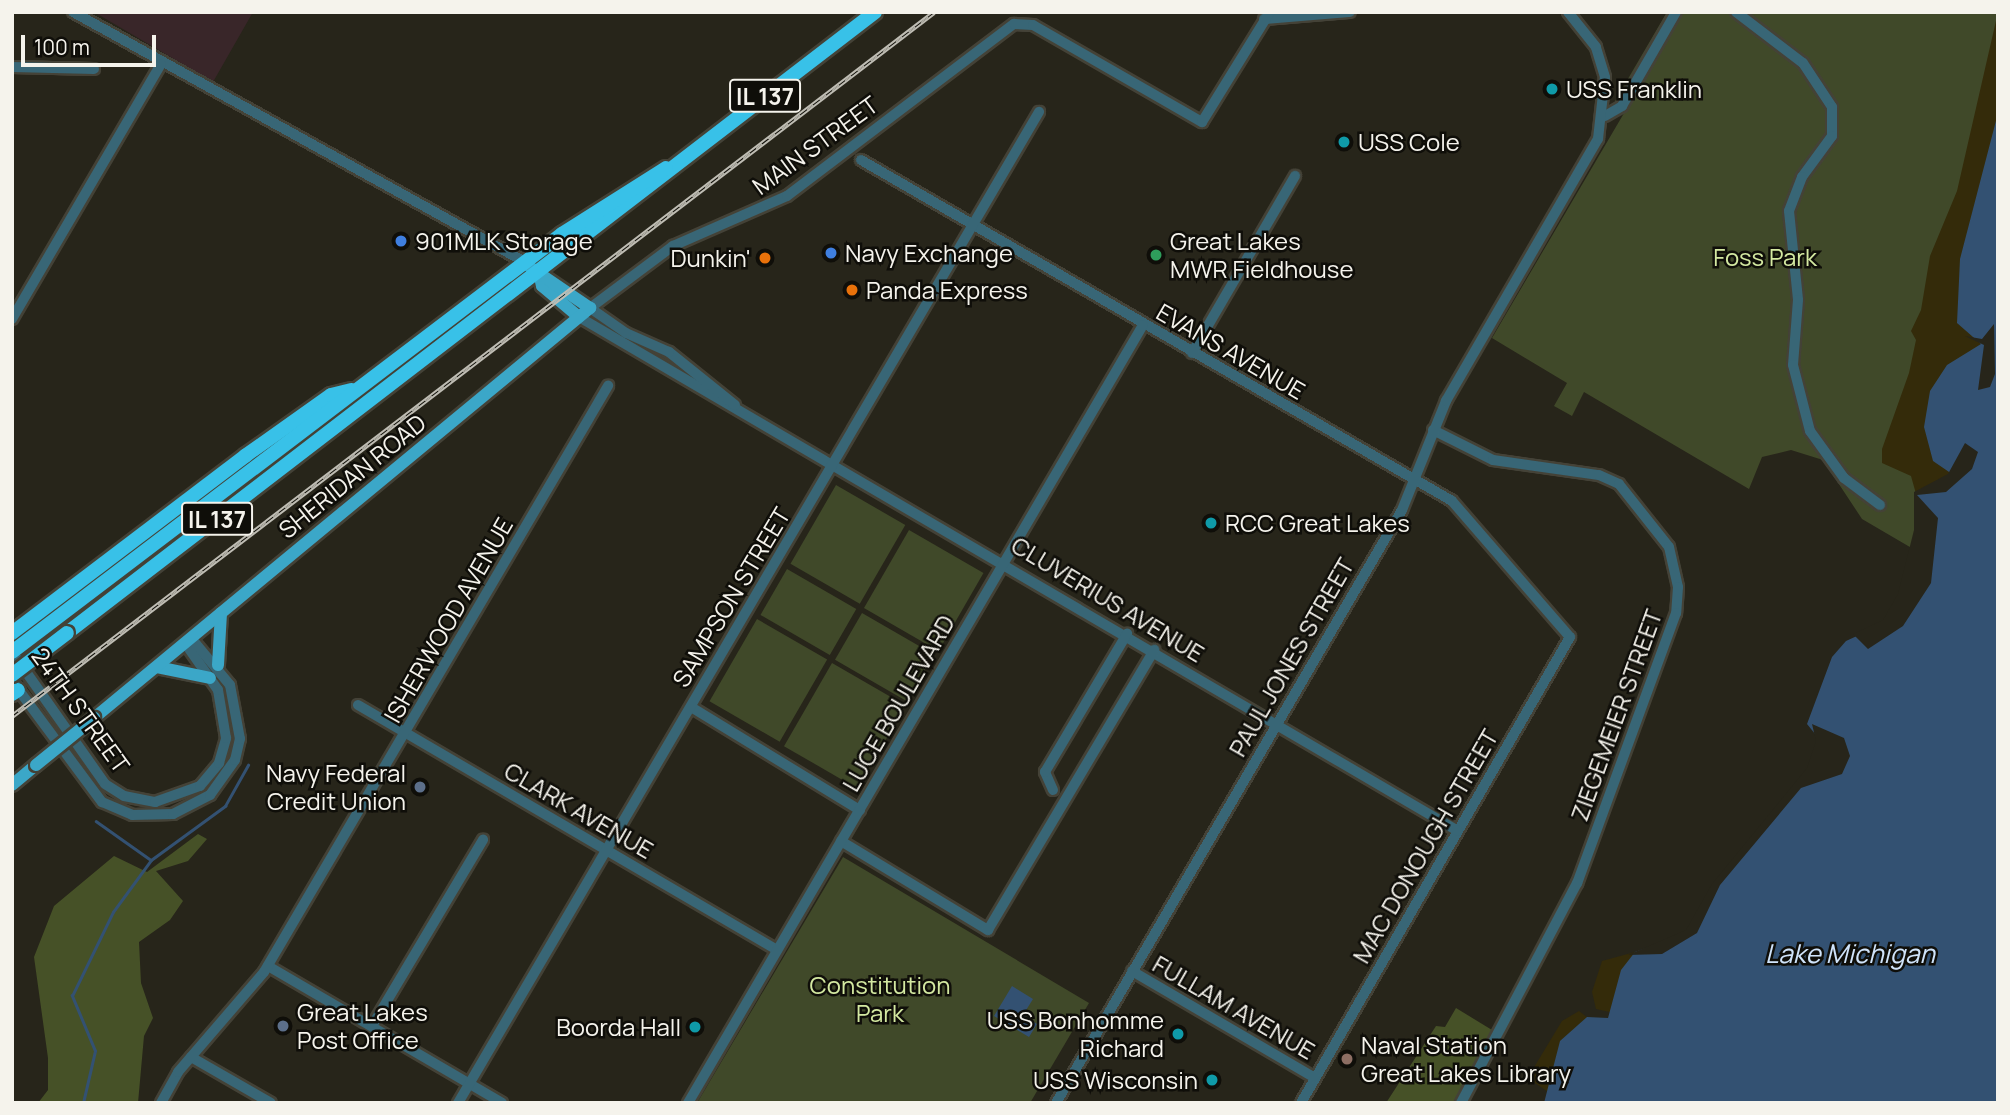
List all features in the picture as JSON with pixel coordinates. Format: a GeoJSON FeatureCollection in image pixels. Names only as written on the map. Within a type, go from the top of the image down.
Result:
{"type":"FeatureCollection","features":[{"type":"Feature","properties":{"kind":"highway","name":"IL 137"},"geometry":{"type":"LineString","coordinates":[[12,675],[539,273],[671,166],[875,12]]}},
{"type":"Feature","properties":{"kind":"highway","name":"IL 137"},"geometry":{"type":"LineString","coordinates":[[12,652],[524,262],[642,178],[671,166]]}},
{"type":"Feature","properties":{"kind":"highway"},"geometry":{"type":"LineString","coordinates":[[12,633],[35,612],[331,395],[356,389]]}},
{"type":"Feature","properties":{"kind":"highway"},"geometry":{"type":"LineString","coordinates":[[12,618],[35,612]]}},
{"type":"Feature","properties":{"kind":"main road"},"geometry":{"type":"LineString","coordinates":[[524,262],[590,308]]}},
{"type":"Feature","properties":{"kind":"main road"},"geometry":{"type":"LineString","coordinates":[[539,273],[542,286],[579,317]]}},
{"type":"Feature","properties":{"kind":"main road","name":"SHERIDAN ROAD"},"geometry":{"type":"LineString","coordinates":[[12,785],[590,308]]}},
{"type":"Feature","properties":{"kind":"main road"},"geometry":{"type":"LineString","coordinates":[[218,665],[221,612]]}},
{"type":"Feature","properties":{"kind":"main road"},"geometry":{"type":"LineString","coordinates":[[157,667],[210,678]]}},
{"type":"Feature","properties":{"kind":"street"},"geometry":{"type":"LineString","coordinates":[[73,12],[161,64],[524,262]]}},
{"type":"Feature","properties":{"kind":"street"},"geometry":{"type":"LineString","coordinates":[[1267,16],[1350,12]]}},
{"type":"Feature","properties":{"kind":"street"},"geometry":{"type":"LineString","coordinates":[[1568,12],[1601,60],[1605,116]]}},
{"type":"Feature","properties":{"kind":"street","name":"PAUL JONES STREET"},"geometry":{"type":"LineString","coordinates":[[1055,1103],[1277,723],[1413,482],[1433,430],[1594,148],[1605,116],[1622,106],[1676,12]]}},
{"type":"Feature","properties":{"kind":"street"},"geometry":{"type":"LineString","coordinates":[[1736,12],[1803,63],[1832,107],[1832,136],[1802,177],[1789,211],[1798,300],[1793,365],[1811,432],[1844,478],[1880,505]]}},
{"type":"Feature","properties":{"kind":"street","name":"MAIN STREET"},"geometry":{"type":"LineString","coordinates":[[590,308],[673,246],[787,196],[1020,21],[1202,122],[1267,16]]}},
{"type":"Feature","properties":{"kind":"street"},"geometry":{"type":"LineString","coordinates":[[12,319],[161,64]]}},
{"type":"Feature","properties":{"kind":"street"},"geometry":{"type":"LineString","coordinates":[[12,66],[94,69]]}},
{"type":"Feature","properties":{"kind":"street","name":"SAMPSON STREET"},"geometry":{"type":"LineString","coordinates":[[458,1103],[1039,112]]}},
{"type":"Feature","properties":{"kind":"street","name":"EVANS AVENUE"},"geometry":{"type":"LineString","coordinates":[[861,160],[1413,482],[1452,501],[1550,613]]}},
{"type":"Feature","properties":{"kind":"street"},"geometry":{"type":"LineString","coordinates":[[1192,353],[1295,176]]}},
{"type":"Feature","properties":{"kind":"street"},"geometry":{"type":"LineString","coordinates":[[590,308],[631,342]]}},
{"type":"Feature","properties":{"kind":"street"},"geometry":{"type":"LineString","coordinates":[[579,317],[631,342]]}},
{"type":"Feature","properties":{"kind":"street","name":"LUCE BOULEVARD"},"geometry":{"type":"LineString","coordinates":[[688,1103],[1143,325]]}},
{"type":"Feature","properties":{"kind":"street","name":"CLUVERIUS AVENUE"},"geometry":{"type":"LineString","coordinates":[[631,342],[1458,831]]}},
{"type":"Feature","properties":{"kind":"street","name":"ISHERWOOD AVENUE"},"geometry":{"type":"LineString","coordinates":[[161,1103],[191,1057],[268,966],[608,386]]}},
{"type":"Feature","properties":{"kind":"street","name":"ZIEGEMEIER STREET"},"geometry":{"type":"LineString","coordinates":[[1433,430],[1493,460],[1599,475],[1619,484],[1669,548],[1678,587],[1676,613],[1577,883],[1461,1103]]}},
{"type":"Feature","properties":{"kind":"street","name":"MAC DONOUGH STREET"},"geometry":{"type":"LineString","coordinates":[[1301,1103],[1570,637],[1550,613]]}},
{"type":"Feature","properties":{"kind":"street"},"geometry":{"type":"LineString","coordinates":[[1053,790],[1045,772],[1127,634]]}},
{"type":"Feature","properties":{"kind":"street","name":"24TH STREET"},"geometry":{"type":"LineString","coordinates":[[14,688],[95,795],[132,815],[151,818],[192,807],[210,795],[235,760],[238,700],[218,665],[188,641]]}},
{"type":"Feature","properties":{"kind":"street","name":"24TH STREET"},"geometry":{"type":"LineString","coordinates":[[12,652],[96,774],[124,796],[145,802],[184,795],[219,763],[227,719],[210,678],[188,641]]}},
{"type":"Feature","properties":{"kind":"street"},"geometry":{"type":"LineString","coordinates":[[841,842],[988,930],[1153,650]]}},
{"type":"Feature","properties":{"kind":"street","name":"CLARK AVENUE"},"geometry":{"type":"LineString","coordinates":[[359,705],[778,950]]}},
{"type":"Feature","properties":{"kind":"street"},"geometry":{"type":"LineString","coordinates":[[691,707],[860,810]]}},
{"type":"Feature","properties":{"kind":"street"},"geometry":{"type":"LineString","coordinates":[[372,1026],[483,840]]}},
{"type":"Feature","properties":{"kind":"street"},"geometry":{"type":"LineString","coordinates":[[268,966],[502,1103]]}},
{"type":"Feature","properties":{"kind":"street","name":"FULLAM AVENUE"},"geometry":{"type":"LineString","coordinates":[[1132,971],[1315,1079]]}},
{"type":"Feature","properties":{"kind":"street"},"geometry":{"type":"LineString","coordinates":[[191,1057],[271,1103]]}},
{"type":"Feature","properties":{"kind":"shaded area"},"geometry":{"type":"Polygon","coordinates":[[[94,12],[253,12],[213,82],[94,12]]]}},
{"type":"Feature","properties":{"kind":"green space","name":"Foss Park"},"geometry":{"type":"Polygon","coordinates":[[[1667,12],[1998,12],[1998,113],[1915,550],[1862,519],[1823,460],[1791,450],[1762,457],[1749,489],[1584,392],[1572,416],[1554,406],[1567,383],[1492,338],[1627,108],[1615,101],[1667,12]]]}},
{"type":"Feature","properties":{"kind":"green space"},"geometry":{"type":"Polygon","coordinates":[[[836,485],[905,525],[860,604],[790,564],[836,485]]]}},
{"type":"Feature","properties":{"kind":"green space"},"geometry":{"type":"Polygon","coordinates":[[[909,530],[983,573],[938,651],[864,608],[909,530]]]}},
{"type":"Feature","properties":{"kind":"green space"},"geometry":{"type":"Polygon","coordinates":[[[787,569],[856,609],[830,655],[760,615],[787,569]]]}},
{"type":"Feature","properties":{"kind":"green space"},"geometry":{"type":"Polygon","coordinates":[[[862,613],[934,654],[907,701],[835,660],[862,613]]]}},
{"type":"Feature","properties":{"kind":"green space"},"geometry":{"type":"Polygon","coordinates":[[[757,619],[827,660],[780,742],[710,701],[757,619]]]}},
{"type":"Feature","properties":{"kind":"green space"},"geometry":{"type":"Polygon","coordinates":[[[832,663],[906,706],[858,789],[784,746],[832,663]]]}},
{"type":"Feature","properties":{"kind":"green space"},"geometry":{"type":"Polygon","coordinates":[[[198,834],[207,839],[188,861],[156,871],[183,901],[170,920],[139,942],[141,983],[153,1018],[144,1036],[138,1103],[38,1103],[48,1090],[48,1058],[34,957],[54,906],[114,856],[147,872],[198,834]]]}},
{"type":"Feature","properties":{"kind":"green space","name":"Constitution Park"},"geometry":{"type":"Polygon","coordinates":[[[843,857],[1089,1003],[1030,1103],[697,1103],[843,857]]]}},
{"type":"Feature","properties":{"kind":"green space"},"geometry":{"type":"Polygon","coordinates":[[[1456,1008],[1492,1030],[1453,1103],[1386,1103],[1436,1026],[1445,1027],[1456,1008]]]}},
{"type":"Feature","properties":{"kind":"sand"},"geometry":{"type":"Polygon","coordinates":[[[1998,12],[1998,357],[1978,460],[1918,501],[1911,476],[1882,463],[1882,449],[1909,373],[1916,340],[1911,331],[1921,310],[1930,256],[1957,191],[1998,12]]]}},
{"type":"Feature","properties":{"kind":"sand"},"geometry":{"type":"Polygon","coordinates":[[[1635,952],[1628,1016],[1596,1009],[1592,992],[1602,961],[1635,952]]]}},
{"type":"Feature","properties":{"kind":"sand"},"geometry":{"type":"Polygon","coordinates":[[[1579,1011],[1601,1028],[1564,1103],[1535,1083],[1533,1069],[1562,1021],[1579,1011]]]}},
{"type":"Feature","properties":{"kind":"water","name":"Lake Michigan"},"geometry":{"type":"Polygon","coordinates":[[[1998,113],[1998,1103],[1544,1103],[1560,1041],[1587,1017],[1608,1018],[1621,970],[1635,952],[1689,932],[1714,886],[1810,770],[1820,740],[1807,724],[1832,657],[1846,641],[1885,623],[1901,596],[1913,558],[1917,493],[1952,474],[1933,461],[1924,427],[1930,391],[1947,365],[1981,344],[1957,323],[1960,259],[1998,113]]]}},
{"type":"Feature","properties":{"kind":"water"},"geometry":{"type":"Polygon","coordinates":[[[1012,986],[1033,999],[1023,1015],[1037,1024],[1029,1037],[994,1016],[1012,986]]]}},
{"type":"Feature","properties":{"kind":"pier"},"geometry":{"type":"Polygon","coordinates":[[[1994,324],[1995,374],[1990,387],[1978,390],[1984,345],[1965,336],[1982,339],[1994,324]]]}},
{"type":"Feature","properties":{"kind":"pier"},"geometry":{"type":"Polygon","coordinates":[[[1965,443],[1978,452],[1972,469],[1946,492],[1917,495],[1938,518],[1931,583],[1903,626],[1868,649],[1853,634],[1883,620],[1898,594],[1914,530],[1914,492],[1948,474],[1965,443]]]}},
{"type":"Feature","properties":{"kind":"pier"},"geometry":{"type":"Polygon","coordinates":[[[1812,724],[1844,738],[1850,756],[1842,774],[1801,788],[1720,885],[1697,933],[1662,954],[1628,955],[1686,930],[1712,884],[1807,768],[1816,741],[1812,724]]]}},
{"type":"Feature","properties":{"kind":"waterway"},"geometry":{"type":"LineString","coordinates":[[83,1103],[95,1051],[72,996],[113,912],[151,860],[225,806],[248,765]]}},
{"type":"Feature","properties":{"kind":"waterway"},"geometry":{"type":"LineString","coordinates":[[96,821],[151,860]]}},
{"type":"Feature","properties":{"kind":"railway"},"geometry":{"type":"LineString","coordinates":[[12,716],[934,12]]}},
{"type":"Feature","properties":{"kind":"place","name":"USS Franklin"},"geometry":{"type":"Point","coordinates":[1552,89]}},
{"type":"Feature","properties":{"kind":"place","name":"USS Cole"},"geometry":{"type":"Point","coordinates":[1344,142]}},
{"type":"Feature","properties":{"kind":"place","name":"901MLK Storage"},"geometry":{"type":"Point","coordinates":[401,241]}},
{"type":"Feature","properties":{"kind":"place","name":"Navy Exchange"},"geometry":{"type":"Point","coordinates":[831,253]}},
{"type":"Feature","properties":{"kind":"place","name":"Great Lakes MWR Fieldhouse"},"geometry":{"type":"Point","coordinates":[1156,255]}},
{"type":"Feature","properties":{"kind":"place","name":"Dunkin'"},"geometry":{"type":"Point","coordinates":[765,258]}},
{"type":"Feature","properties":{"kind":"place","name":"Panda Express"},"geometry":{"type":"Point","coordinates":[852,290]}},
{"type":"Feature","properties":{"kind":"place","name":"RCC Great Lakes"},"geometry":{"type":"Point","coordinates":[1211,523]}},
{"type":"Feature","properties":{"kind":"place","name":"Navy Federal Credit Union"},"geometry":{"type":"Point","coordinates":[420,787]}},
{"type":"Feature","properties":{"kind":"place","name":"Great Lakes Post Office"},"geometry":{"type":"Point","coordinates":[283,1026]}},
{"type":"Feature","properties":{"kind":"place","name":"Boorda Hall"},"geometry":{"type":"Point","coordinates":[695,1027]}},
{"type":"Feature","properties":{"kind":"place","name":"USS Bonhomme Richard"},"geometry":{"type":"Point","coordinates":[1178,1034]}},
{"type":"Feature","properties":{"kind":"place","name":"Naval Station Great Lakes Library"},"geometry":{"type":"Point","coordinates":[1347,1059]}},
{"type":"Feature","properties":{"kind":"place","name":"USS Wisconsin"},"geometry":{"type":"Point","coordinates":[1212,1080]}}]}
